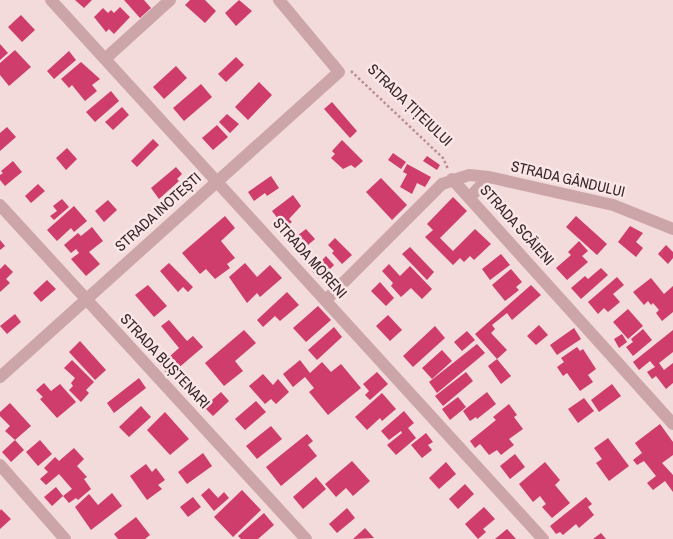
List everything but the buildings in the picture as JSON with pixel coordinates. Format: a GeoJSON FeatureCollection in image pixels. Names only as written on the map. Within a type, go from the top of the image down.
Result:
{"type":"FeatureCollection","features":[{"type":"Feature","properties":{"kind":"street","name":"STRADA MORENI"},"geometry":{"type":"LineString","coordinates":[[51,0],[218,180],[543,539]]}},
{"type":"Feature","properties":{"kind":"street"},"geometry":{"type":"LineString","coordinates":[[106,58],[170,0]]}},
{"type":"Feature","properties":{"kind":"street"},"geometry":{"type":"LineString","coordinates":[[280,0],[339,72]]}},
{"type":"Feature","properties":{"kind":"street","name":"STRADA INOTEȘTI"},"geometry":{"type":"LineString","coordinates":[[0,377],[339,72]]}},
{"type":"Feature","properties":{"kind":"street","name":"STRADA GÂNDULUI"},"geometry":{"type":"LineString","coordinates":[[452,179],[468,175],[489,177],[613,205],[673,229]]}},
{"type":"Feature","properties":{"kind":"street"},"geometry":{"type":"LineString","coordinates":[[470,197],[489,177]]}},
{"type":"Feature","properties":{"kind":"street"},"geometry":{"type":"LineString","coordinates":[[326,300],[442,184],[452,179]]}},
{"type":"Feature","properties":{"kind":"street","name":"STRADA SCĂIENI"},"geometry":{"type":"LineString","coordinates":[[452,179],[673,424]]}},
{"type":"Feature","properties":{"kind":"street","name":"STRADA BUȘTENARI"},"geometry":{"type":"LineString","coordinates":[[0,205],[306,539]]}},
{"type":"Feature","properties":{"kind":"street"},"geometry":{"type":"LineString","coordinates":[[0,465],[66,539]]}},
{"type":"Feature","properties":{"kind":"path","name":"STRADA ȚIȚEIULUI"},"geometry":{"type":"LineString","coordinates":[[339,72],[347,68],[357,76],[443,158],[452,179]]}}]}
